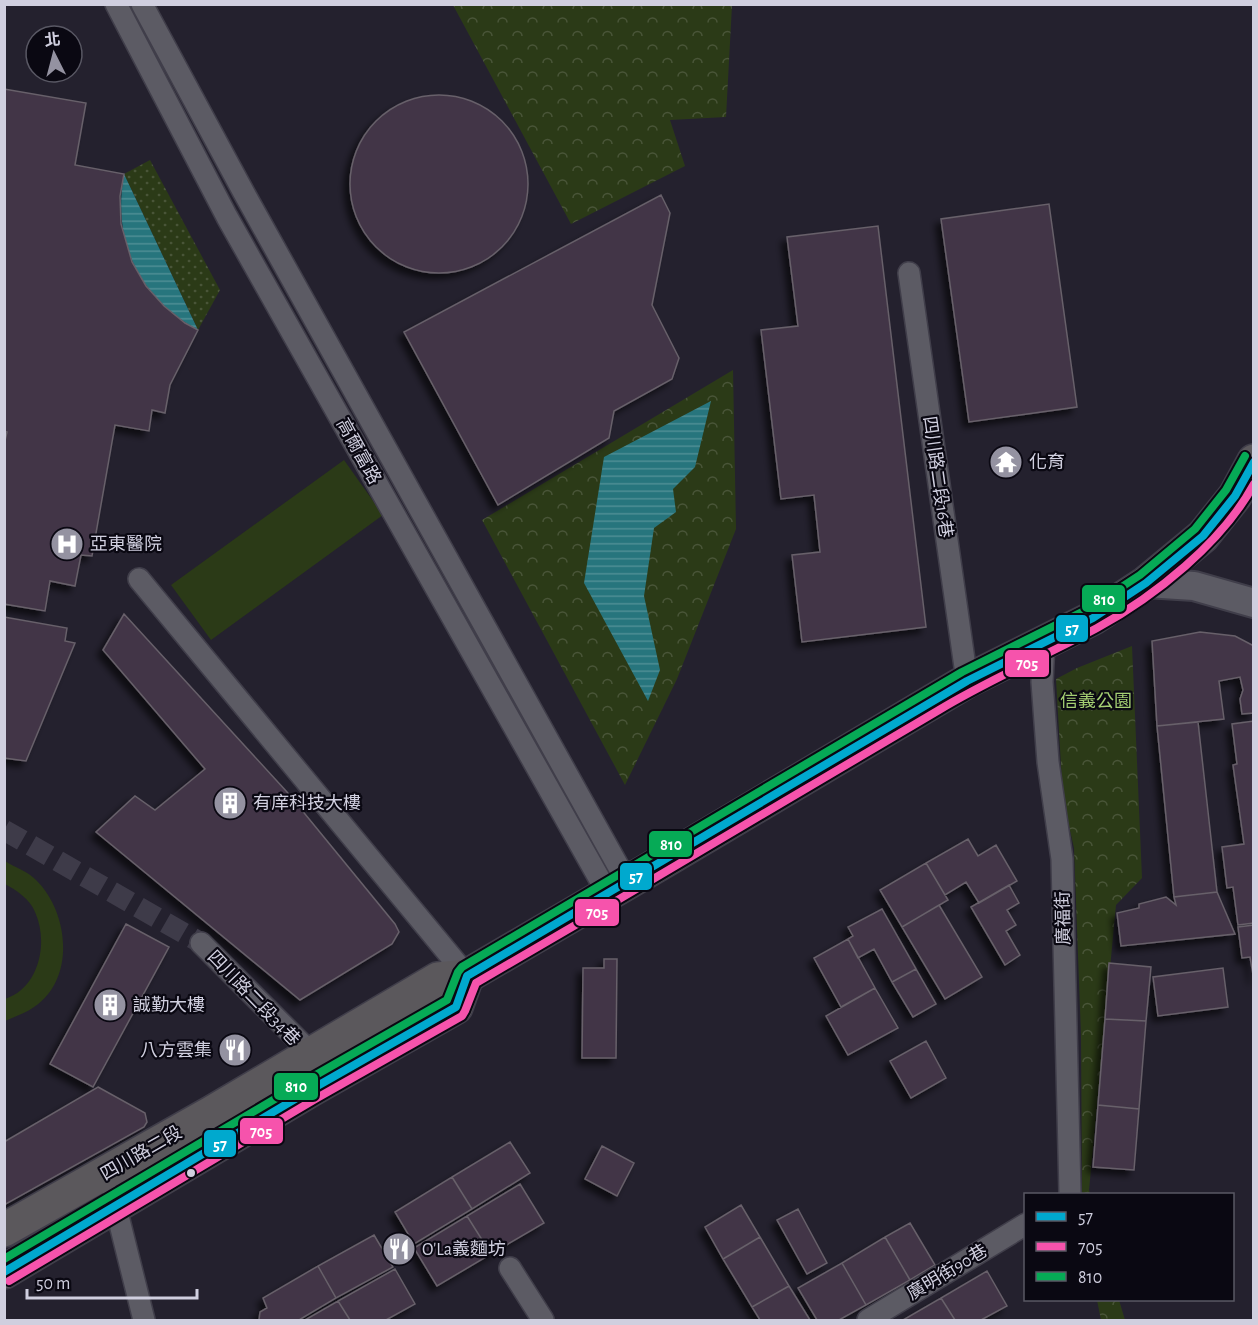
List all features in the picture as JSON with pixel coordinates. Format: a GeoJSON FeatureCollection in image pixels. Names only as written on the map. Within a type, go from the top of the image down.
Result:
{"type":"FeatureCollection","features":[{"type":"Feature","properties":{"kind":"main road","name":"四川路二段"},"geometry":{"type":"LineString","coordinates":[[4,1230],[108,1172],[438,979],[467,976],[967,681],[1093,618],[1146,584],[1203,536],[1234,496],[1254,461]]}},
{"type":"Feature","properties":{"kind":"main road","name":"四川路二段"},"geometry":{"type":"LineString","coordinates":[[4,1272],[312,1089],[456,1007],[467,976]]}},
{"type":"Feature","properties":{"kind":"street","name":"高爾富路"},"geometry":{"type":"LineString","coordinates":[[116,4],[227,217],[617,888]]}},
{"type":"Feature","properties":{"kind":"street","name":"高爾富路"},"geometry":{"type":"LineString","coordinates":[[142,4],[617,888]]}},
{"type":"Feature","properties":{"kind":"street","name":"四川路二段16巷"},"geometry":{"type":"LineString","coordinates":[[909,273],[967,681]]}},
{"type":"Feature","properties":{"kind":"street"},"geometry":{"type":"LineString","coordinates":[[139,579],[467,976]]}},
{"type":"Feature","properties":{"kind":"street"},"geometry":{"type":"LineString","coordinates":[[1146,584],[1194,586],[1254,603]]}},
{"type":"Feature","properties":{"kind":"street","name":"廣福街"},"geometry":{"type":"LineString","coordinates":[[1044,642],[1042,682],[1048,762],[1062,859],[1070,1193]]}},
{"type":"Feature","properties":{"kind":"street","name":"四川路二段34巷"},"geometry":{"type":"LineString","coordinates":[[201,943],[302,1044],[312,1089]]}},
{"type":"Feature","properties":{"kind":"street"},"geometry":{"type":"LineString","coordinates":[[108,1172],[144,1320]]}},
{"type":"Feature","properties":{"kind":"street","name":"廣明街90巷"},"geometry":{"type":"LineString","coordinates":[[868,1320],[1024,1225]]}},
{"type":"Feature","properties":{"kind":"street"},"geometry":{"type":"LineString","coordinates":[[510,1268],[543,1320]]}},
{"type":"Feature","properties":{"kind":"green space"},"geometry":{"type":"Polygon","coordinates":[[[453,5],[732,5],[726,117],[670,120],[685,166],[571,224],[453,5]]]}},
{"type":"Feature","properties":{"kind":"green space"},"geometry":{"type":"Polygon","coordinates":[[[150,160],[220,290],[198,330],[124,174],[150,160]]]}},
{"type":"Feature","properties":{"kind":"green space"},"geometry":{"type":"Polygon","coordinates":[[[733,370],[736,529],[677,679],[625,785],[482,520],[733,370]]]}},
{"type":"Feature","properties":{"kind":"green space"},"geometry":{"type":"Polygon","coordinates":[[[344,460],[383,515],[211,640],[171,585],[344,460]]]}},
{"type":"Feature","properties":{"kind":"green space","name":"信義公園"},"geometry":{"type":"Polygon","coordinates":[[[1132,646],[1142,878],[1116,905],[1090,1193],[1082,1193],[1081,1035],[1074,848],[1063,800],[1056,679],[1132,646]]]}},
{"type":"Feature","properties":{"kind":"green space"},"geometry":{"type":"Polygon","coordinates":[[[5,861],[33,877],[47,893],[56,909],[63,945],[62,963],[57,980],[47,995],[31,1009],[5,1021],[5,999],[17,993],[33,975],[41,950],[41,937],[33,907],[22,895],[5,884],[5,861]]]}},
{"type":"Feature","properties":{"kind":"green space"},"geometry":{"type":"Polygon","coordinates":[[[1097,1301],[1119,1301],[1125,1320],[1101,1320],[1097,1301]]]}},
{"type":"Feature","properties":{"kind":"water"},"geometry":{"type":"Polygon","coordinates":[[[124,174],[198,330],[177,317],[159,301],[145,284],[134,265],[126,244],[122,222],[121,199],[124,174]]]}},
{"type":"Feature","properties":{"kind":"water"},"geometry":{"type":"Polygon","coordinates":[[[711,401],[695,467],[673,489],[676,512],[654,528],[644,596],[660,670],[648,701],[584,583],[604,457],[711,401]]]}},
{"type":"Feature","properties":{"kind":"building","name":"亞東醫院"},"geometry":{"type":"Polygon","coordinates":[[[4,89],[86,103],[75,165],[124,174],[120,196],[121,224],[132,262],[146,286],[164,306],[198,330],[170,385],[165,413],[152,410],[149,431],[115,425],[92,556],[81,555],[75,586],[50,581],[45,611],[4,604],[4,445],[7,432],[4,431],[4,89]]]}},
{"type":"Feature","properties":{"kind":"building"},"geometry":{"type":"Polygon","coordinates":[[[439,95],[473,102],[502,121],[521,150],[528,184],[521,218],[502,247],[473,266],[439,273],[405,266],[376,247],[357,218],[350,184],[357,150],[376,121],[405,102],[439,95]]]}},
{"type":"Feature","properties":{"kind":"building"},"geometry":{"type":"Polygon","coordinates":[[[661,195],[670,213],[652,305],[679,358],[672,379],[614,411],[609,438],[498,505],[404,332],[661,195]]]}},
{"type":"Feature","properties":{"kind":"building"},"geometry":{"type":"Polygon","coordinates":[[[1049,204],[1077,407],[969,422],[941,219],[1049,204]]]}},
{"type":"Feature","properties":{"kind":"building"},"geometry":{"type":"Polygon","coordinates":[[[878,226],[926,627],[802,642],[792,555],[820,552],[814,495],[781,499],[761,330],[798,326],[787,237],[878,226]]]}},
{"type":"Feature","properties":{"kind":"building","name":"有庠科技大樓"},"geometry":{"type":"Polygon","coordinates":[[[124,614],[287,792],[395,924],[399,932],[392,944],[300,1000],[96,832],[135,796],[155,810],[205,769],[103,650],[124,614]]]}},
{"type":"Feature","properties":{"kind":"building"},"geometry":{"type":"Polygon","coordinates":[[[4,617],[67,628],[65,641],[75,643],[26,761],[4,758],[4,617]]]}},
{"type":"Feature","properties":{"kind":"building"},"geometry":{"type":"Polygon","coordinates":[[[1200,632],[1235,636],[1254,646],[1254,713],[1242,714],[1240,699],[1243,690],[1240,677],[1219,681],[1224,719],[1157,726],[1152,641],[1200,632]]]}},
{"type":"Feature","properties":{"kind":"building"},"geometry":{"type":"Polygon","coordinates":[[[1254,721],[1254,923],[1238,925],[1233,887],[1227,888],[1222,847],[1244,844],[1233,765],[1237,764],[1232,724],[1254,721]]]}},
{"type":"Feature","properties":{"kind":"building"},"geometry":{"type":"Polygon","coordinates":[[[1198,722],[1217,892],[1174,897],[1157,726],[1198,722]]]}},
{"type":"Feature","properties":{"kind":"building"},"geometry":{"type":"Polygon","coordinates":[[[968,839],[978,856],[996,845],[1017,881],[979,903],[966,882],[945,895],[926,863],[968,839]]]}},
{"type":"Feature","properties":{"kind":"building"},"geometry":{"type":"Polygon","coordinates":[[[926,863],[948,900],[902,927],[880,890],[926,863]]]}},
{"type":"Feature","properties":{"kind":"building"},"geometry":{"type":"Polygon","coordinates":[[[1009,885],[1019,903],[1007,910],[1016,925],[1006,931],[1020,955],[1005,965],[971,907],[1009,885]]]}},
{"type":"Feature","properties":{"kind":"building"},"geometry":{"type":"Polygon","coordinates":[[[1217,892],[1235,934],[1121,946],[1117,913],[1139,908],[1139,904],[1166,897],[1176,905],[1174,897],[1217,892]]]}},
{"type":"Feature","properties":{"kind":"building"},"geometry":{"type":"Polygon","coordinates":[[[939,905],[982,977],[945,999],[902,927],[939,905]]]}},
{"type":"Feature","properties":{"kind":"building"},"geometry":{"type":"Polygon","coordinates":[[[882,909],[916,969],[892,982],[874,949],[858,958],[848,939],[853,936],[848,927],[882,909]]]}},
{"type":"Feature","properties":{"kind":"building","name":"誠勤大樓"},"geometry":{"type":"Polygon","coordinates":[[[126,924],[169,947],[93,1087],[50,1064],[126,924]]]}},
{"type":"Feature","properties":{"kind":"building"},"geometry":{"type":"Polygon","coordinates":[[[1254,925],[1254,980],[1250,957],[1242,958],[1238,927],[1254,925]]]}},
{"type":"Feature","properties":{"kind":"building"},"geometry":{"type":"Polygon","coordinates":[[[848,939],[875,988],[841,1007],[814,958],[848,939]]]}},
{"type":"Feature","properties":{"kind":"building"},"geometry":{"type":"Polygon","coordinates":[[[604,959],[617,959],[616,1058],[582,1058],[583,968],[604,968],[604,959]]]}},
{"type":"Feature","properties":{"kind":"building"},"geometry":{"type":"Polygon","coordinates":[[[1109,963],[1151,967],[1146,1021],[1105,1019],[1109,963]]]}},
{"type":"Feature","properties":{"kind":"building"},"geometry":{"type":"Polygon","coordinates":[[[1223,968],[1228,1007],[1158,1016],[1153,977],[1223,968]]]}},
{"type":"Feature","properties":{"kind":"building"},"geometry":{"type":"Polygon","coordinates":[[[916,969],[936,1004],[913,1017],[892,982],[916,969]]]}},
{"type":"Feature","properties":{"kind":"building"},"geometry":{"type":"Polygon","coordinates":[[[875,988],[898,1028],[848,1055],[826,1016],[875,988]]]}},
{"type":"Feature","properties":{"kind":"building"},"geometry":{"type":"Polygon","coordinates":[[[1105,1019],[1146,1021],[1139,1109],[1098,1105],[1105,1019]]]}},
{"type":"Feature","properties":{"kind":"building"},"geometry":{"type":"Polygon","coordinates":[[[926,1041],[946,1078],[911,1098],[890,1061],[926,1041]]]}},
{"type":"Feature","properties":{"kind":"building"},"geometry":{"type":"Polygon","coordinates":[[[98,1087],[145,1113],[147,1122],[144,1127],[4,1205],[4,1142],[98,1087]]]}},
{"type":"Feature","properties":{"kind":"building"},"geometry":{"type":"Polygon","coordinates":[[[1098,1105],[1139,1109],[1134,1170],[1093,1167],[1098,1105]]]}},
{"type":"Feature","properties":{"kind":"building"},"geometry":{"type":"Polygon","coordinates":[[[510,1142],[530,1173],[472,1209],[452,1177],[510,1142]]]}},
{"type":"Feature","properties":{"kind":"building"},"geometry":{"type":"Polygon","coordinates":[[[602,1146],[634,1163],[617,1196],[585,1179],[602,1146]]]}},
{"type":"Feature","properties":{"kind":"building"},"geometry":{"type":"Polygon","coordinates":[[[452,1177],[472,1209],[414,1244],[395,1212],[452,1177]]]}},
{"type":"Feature","properties":{"kind":"building"},"geometry":{"type":"Polygon","coordinates":[[[520,1184],[544,1223],[491,1254],[467,1216],[520,1184]]]}},
{"type":"Feature","properties":{"kind":"building"},"geometry":{"type":"Polygon","coordinates":[[[741,1205],[760,1237],[723,1259],[705,1227],[741,1205]]]}},
{"type":"Feature","properties":{"kind":"building"},"geometry":{"type":"Polygon","coordinates":[[[798,1209],[827,1263],[807,1274],[777,1220],[798,1209]]]}},
{"type":"Feature","properties":{"kind":"building"},"geometry":{"type":"Polygon","coordinates":[[[467,1216],[491,1254],[437,1286],[414,1248],[467,1216]]]}},
{"type":"Feature","properties":{"kind":"building"},"geometry":{"type":"Polygon","coordinates":[[[910,1223],[935,1265],[910,1280],[885,1237],[910,1223]]]}},
{"type":"Feature","properties":{"kind":"building"},"geometry":{"type":"Polygon","coordinates":[[[374,1235],[393,1267],[336,1298],[318,1266],[374,1235]]]}},
{"type":"Feature","properties":{"kind":"building"},"geometry":{"type":"Polygon","coordinates":[[[760,1237],[789,1286],[752,1307],[723,1259],[760,1237]]]}},
{"type":"Feature","properties":{"kind":"building"},"geometry":{"type":"Polygon","coordinates":[[[885,1237],[910,1280],[866,1305],[842,1263],[885,1237]]]}},
{"type":"Feature","properties":{"kind":"building"},"geometry":{"type":"Polygon","coordinates":[[[842,1263],[866,1305],[839,1320],[817,1320],[798,1288],[842,1263]]]}},
{"type":"Feature","properties":{"kind":"building"},"geometry":{"type":"Polygon","coordinates":[[[318,1266],[336,1298],[299,1320],[259,1320],[260,1312],[267,1308],[263,1298],[318,1266]]]}},
{"type":"Feature","properties":{"kind":"building"},"geometry":{"type":"Polygon","coordinates":[[[395,1269],[415,1304],[386,1320],[350,1320],[338,1301],[395,1269]]]}},
{"type":"Feature","properties":{"kind":"building"},"geometry":{"type":"Polygon","coordinates":[[[987,1271],[1007,1306],[981,1320],[955,1320],[941,1298],[987,1271]]]}},
{"type":"Feature","properties":{"kind":"building"},"geometry":{"type":"Polygon","coordinates":[[[789,1286],[810,1320],[760,1320],[752,1307],[789,1286]]]}},
{"type":"Feature","properties":{"kind":"building"},"geometry":{"type":"Polygon","coordinates":[[[941,1298],[955,1320],[903,1320],[941,1298]]]}},
{"type":"Feature","properties":{"kind":"building"},"geometry":{"type":"Polygon","coordinates":[[[338,1301],[350,1320],[305,1320],[338,1301]]]}},
{"type":"Feature","properties":{"kind":"tunnel"},"geometry":{"type":"LineString","coordinates":[[4,830],[201,943]]}},
{"type":"Feature","properties":{"kind":"transit line","name":"810"},"geometry":{"type":"LineString","coordinates":[[4,1259],[447,1000],[462,967],[962,672],[1088,609],[1140,575],[1195,529],[1226,490],[1245,456]]}},
{"type":"Feature","properties":{"kind":"transit line","name":"57"},"geometry":{"type":"LineString","coordinates":[[4,1272],[312,1089],[456,1007],[467,976],[967,681],[1093,618],[1146,583],[1203,536],[1235,496],[1254,462]]}},
{"type":"Feature","properties":{"kind":"transit line","name":"705"},"geometry":{"type":"LineString","coordinates":[[9,1281],[317,1098],[462,1016],[476,983],[958,699],[1119,615],[1164,584],[1206,547],[1224,527],[1254,484]]}},
{"type":"Feature","properties":{"kind":"place","name":"化育"},"geometry":{"type":"Point","coordinates":[1006,462]}},
{"type":"Feature","properties":{"kind":"place","name":"亞東醫院"},"geometry":{"type":"Point","coordinates":[67,544]}},
{"type":"Feature","properties":{"kind":"place","name":"有庠科技大樓"},"geometry":{"type":"Point","coordinates":[230,803]}},
{"type":"Feature","properties":{"kind":"place","name":"誠勤大樓"},"geometry":{"type":"Point","coordinates":[110,1005]}},
{"type":"Feature","properties":{"kind":"place","name":"八方雲集"},"geometry":{"type":"Point","coordinates":[235,1050]}},
{"type":"Feature","properties":{"kind":"place","name":"O'La義麵坊"},"geometry":{"type":"Point","coordinates":[399,1249]}}]}
